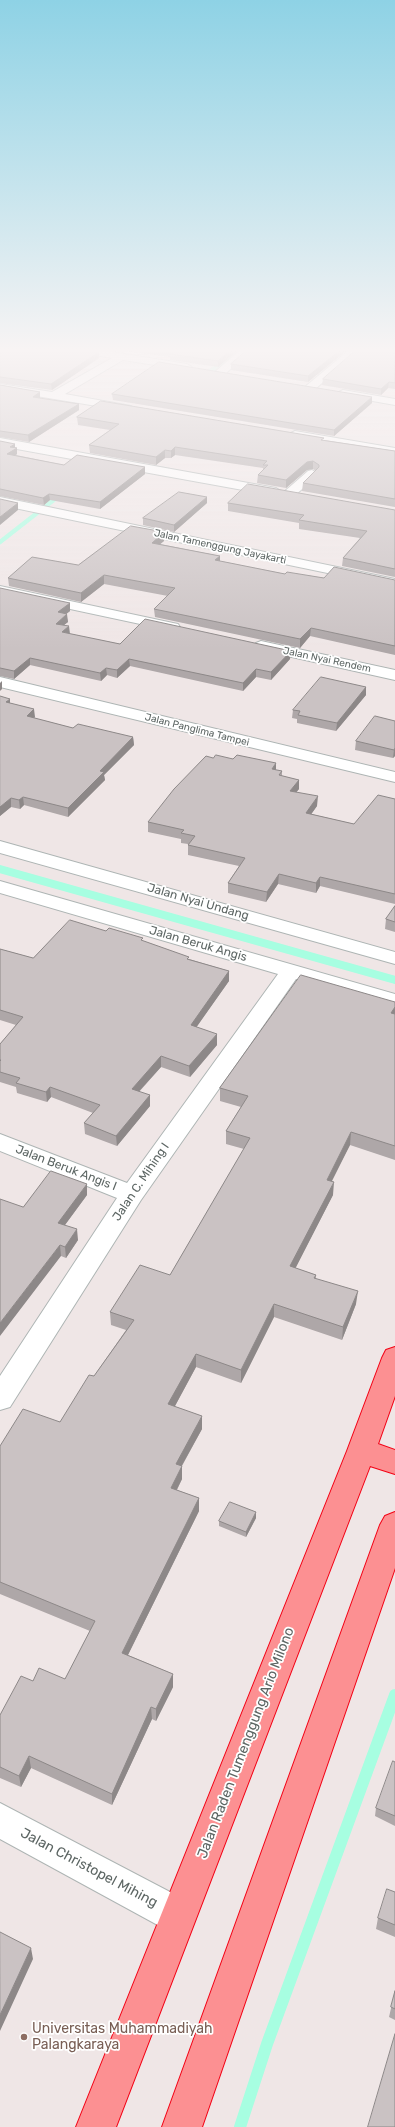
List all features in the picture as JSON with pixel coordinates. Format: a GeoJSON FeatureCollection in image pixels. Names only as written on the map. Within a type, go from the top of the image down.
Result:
{"type":"FeatureCollection","features":[{"type":"Feature","properties":{"kind":"highway","name":"Jalan Raden Tumenggung Ario Milono"},"geometry":{"type":"LineString","coordinates":[[96,2127],[361,1451],[395,1358]]}},
{"type":"Feature","properties":{"kind":"highway"},"geometry":{"type":"LineString","coordinates":[[361,1451],[395,1462]]}},
{"type":"Feature","properties":{"kind":"highway"},"geometry":{"type":"LineString","coordinates":[[182,2127],[395,1525]]}},
{"type":"Feature","properties":{"kind":"street"},"geometry":{"type":"LineString","coordinates":[[46,450],[304,497]]}},
{"type":"Feature","properties":{"kind":"street"},"geometry":{"type":"LineString","coordinates":[[384,450],[395,452]]}},
{"type":"Feature","properties":{"kind":"street"},"geometry":{"type":"LineString","coordinates":[[289,494],[312,474]]}},
{"type":"Feature","properties":{"kind":"street","name":"Jalan Tamenggung Jayakarti"},"geometry":{"type":"LineString","coordinates":[[0,501],[395,583]]}},
{"type":"Feature","properties":{"kind":"street"},"geometry":{"type":"LineString","coordinates":[[0,590],[186,630]]}},
{"type":"Feature","properties":{"kind":"street","name":"Jalan Nyai Rendem"},"geometry":{"type":"LineString","coordinates":[[248,643],[395,675]]}},
{"type":"Feature","properties":{"kind":"street","name":"Jalan Panglima Tampei"},"geometry":{"type":"LineString","coordinates":[[0,682],[395,777]]}},
{"type":"Feature","properties":{"kind":"street","name":"Jalan Nyai Undang"},"geometry":{"type":"LineString","coordinates":[[0,847],[395,958]]}},
{"type":"Feature","properties":{"kind":"street","name":"Jalan Beruk Angis"},"geometry":{"type":"LineString","coordinates":[[0,887],[395,1001]]}},
{"type":"Feature","properties":{"kind":"street","name":"Jalan C. Mihing I"},"geometry":{"type":"LineString","coordinates":[[0,1399],[132,1194],[291,971]]}},
{"type":"Feature","properties":{"kind":"street","name":"Jalan Beruk Angis I"},"geometry":{"type":"LineString","coordinates":[[0,1142],[132,1194]]}},
{"type":"Feature","properties":{"kind":"street","name":"Jalan Christopel Mihing"},"geometry":{"type":"LineString","coordinates":[[0,1820],[178,1916]]}},
{"type":"Feature","properties":{"kind":"building"},"geometry":{"type":"Polygon","coordinates":[[[0,450],[13,450],[7,454],[64,465],[77,455],[145,467],[100,502],[49,494],[43,498],[0,489],[0,450]]]}},
{"type":"Feature","properties":{"kind":"building"},"geometry":{"type":"Polygon","coordinates":[[[118,450],[165,450],[156,457],[118,450]]]}},
{"type":"Feature","properties":{"kind":"building"},"geometry":{"type":"Polygon","coordinates":[[[196,450],[395,451],[395,499],[303,483],[319,467],[319,465],[313,461],[307,462],[286,480],[258,475],[268,465],[263,465],[267,461],[196,450]]]}},
{"type":"Feature","properties":{"kind":"building"},"geometry":{"type":"Polygon","coordinates":[[[248,484],[395,510],[395,569],[343,558],[367,531],[299,520],[304,515],[228,503],[248,484]]]}},
{"type":"Feature","properties":{"kind":"building"},"geometry":{"type":"Polygon","coordinates":[[[179,492],[207,497],[174,525],[143,518],[179,492]]]}},
{"type":"Feature","properties":{"kind":"building"},"geometry":{"type":"Polygon","coordinates":[[[0,499],[18,503],[0,517],[0,499]]]}},
{"type":"Feature","properties":{"kind":"building"},"geometry":{"type":"Polygon","coordinates":[[[131,526],[164,532],[152,543],[220,556],[215,560],[285,574],[287,572],[324,578],[334,567],[395,580],[395,646],[311,628],[300,639],[154,609],[175,588],[104,575],[81,593],[8,578],[32,557],[78,565],[131,526]]]}},
{"type":"Feature","properties":{"kind":"building"},"geometry":{"type":"Polygon","coordinates":[[[0,588],[70,603],[58,612],[67,614],[56,624],[69,626],[62,632],[120,644],[145,619],[291,651],[271,672],[256,669],[243,683],[129,659],[117,670],[106,668],[100,673],[30,658],[14,671],[0,668],[0,588]]]}},
{"type":"Feature","properties":{"kind":"building"},"geometry":{"type":"Polygon","coordinates":[[[321,677],[366,687],[337,723],[298,715],[300,711],[293,710],[321,677]]]}},
{"type":"Feature","properties":{"kind":"building"},"geometry":{"type":"Polygon","coordinates":[[[0,696],[10,699],[6,702],[34,709],[27,716],[73,728],[78,724],[133,737],[100,771],[104,772],[68,808],[23,797],[19,800],[11,798],[0,807],[0,696]]]}},
{"type":"Feature","properties":{"kind":"building"},"geometry":{"type":"Polygon","coordinates":[[[375,716],[395,721],[394,750],[356,741],[375,716]]]}},
{"type":"Feature","properties":{"kind":"building"},"geometry":{"type":"Polygon","coordinates":[[[216,755],[233,759],[237,755],[276,763],[272,769],[282,771],[279,775],[299,780],[290,791],[318,796],[306,813],[354,824],[378,795],[395,799],[395,894],[320,877],[316,883],[279,874],[267,892],[228,883],[245,858],[188,845],[195,836],[181,833],[184,830],[148,822],[174,789],[206,756],[213,758],[216,755]]]}},
{"type":"Feature","properties":{"kind":"building"},"geometry":{"type":"Polygon","coordinates":[[[395,906],[395,922],[386,919],[395,906]]]}},
{"type":"Feature","properties":{"kind":"building"},"geometry":{"type":"Polygon","coordinates":[[[70,920],[106,931],[109,928],[143,938],[141,940],[189,957],[187,959],[229,971],[191,1025],[217,1034],[189,1066],[161,1056],[132,1089],[150,1095],[116,1136],[84,1123],[100,1105],[50,1087],[46,1092],[16,1083],[20,1078],[0,1072],[0,1044],[23,1017],[0,1010],[0,949],[33,958],[70,920]]]}},
{"type":"Feature","properties":{"kind":"building"},"geometry":{"type":"Polygon","coordinates":[[[301,975],[395,1002],[395,1007],[391,1013],[395,1014],[395,1146],[351,1132],[327,1180],[334,1182],[290,1266],[316,1275],[314,1278],[358,1291],[343,1327],[274,1304],[241,1370],[196,1354],[168,1404],[202,1416],[176,1464],[182,1466],[171,1488],[199,1498],[122,1653],[173,1674],[156,1709],[151,1707],[112,1794],[29,1756],[19,1776],[0,1767],[0,1715],[21,1676],[33,1681],[39,1668],[65,1679],[95,1621],[0,1582],[0,1446],[23,1409],[60,1422],[89,1375],[94,1376],[134,1320],[110,1312],[140,1265],[170,1275],[250,1138],[226,1131],[248,1096],[220,1088],[301,975]]]}},
{"type":"Feature","properties":{"kind":"building"},"geometry":{"type":"Polygon","coordinates":[[[51,1171],[87,1184],[58,1223],[77,1229],[65,1247],[60,1245],[0,1323],[0,1199],[23,1207],[51,1171]]]}},
{"type":"Feature","properties":{"kind":"building"},"geometry":{"type":"Polygon","coordinates":[[[230,1502],[256,1512],[246,1532],[219,1521],[230,1502]]]}},
{"type":"Feature","properties":{"kind":"building"},"geometry":{"type":"Polygon","coordinates":[[[393,1761],[395,1762],[395,1816],[376,1808],[393,1761]]]}},
{"type":"Feature","properties":{"kind":"building"},"geometry":{"type":"Polygon","coordinates":[[[387,1889],[395,1892],[395,1925],[378,1918],[387,1889]]]}},
{"type":"Feature","properties":{"kind":"building"},"geometry":{"type":"Polygon","coordinates":[[[0,1932],[31,1948],[0,2015],[0,1932]]]}},
{"type":"Feature","properties":{"kind":"building"},"geometry":{"type":"Polygon","coordinates":[[[395,1991],[395,2009],[391,2007],[395,1991]]]}},
{"type":"Feature","properties":{"kind":"building"},"geometry":{"type":"Polygon","coordinates":[[[395,2034],[395,2127],[368,2127],[395,2034]]]}},
{"type":"Feature","properties":{"kind":"waterway"},"geometry":{"type":"LineString","coordinates":[[0,542],[60,495]]}},
{"type":"Feature","properties":{"kind":"waterway"},"geometry":{"type":"LineString","coordinates":[[0,869],[395,980]]}},
{"type":"Feature","properties":{"kind":"waterway"},"geometry":{"type":"LineString","coordinates":[[240,2127],[267,2044],[395,1695]]}},
{"type":"Feature","properties":{"kind":"place","name":"Universitas Muhammadiyah Palangkaraya"},"geometry":{"type":"Point","coordinates":[24,2037]}}]}
